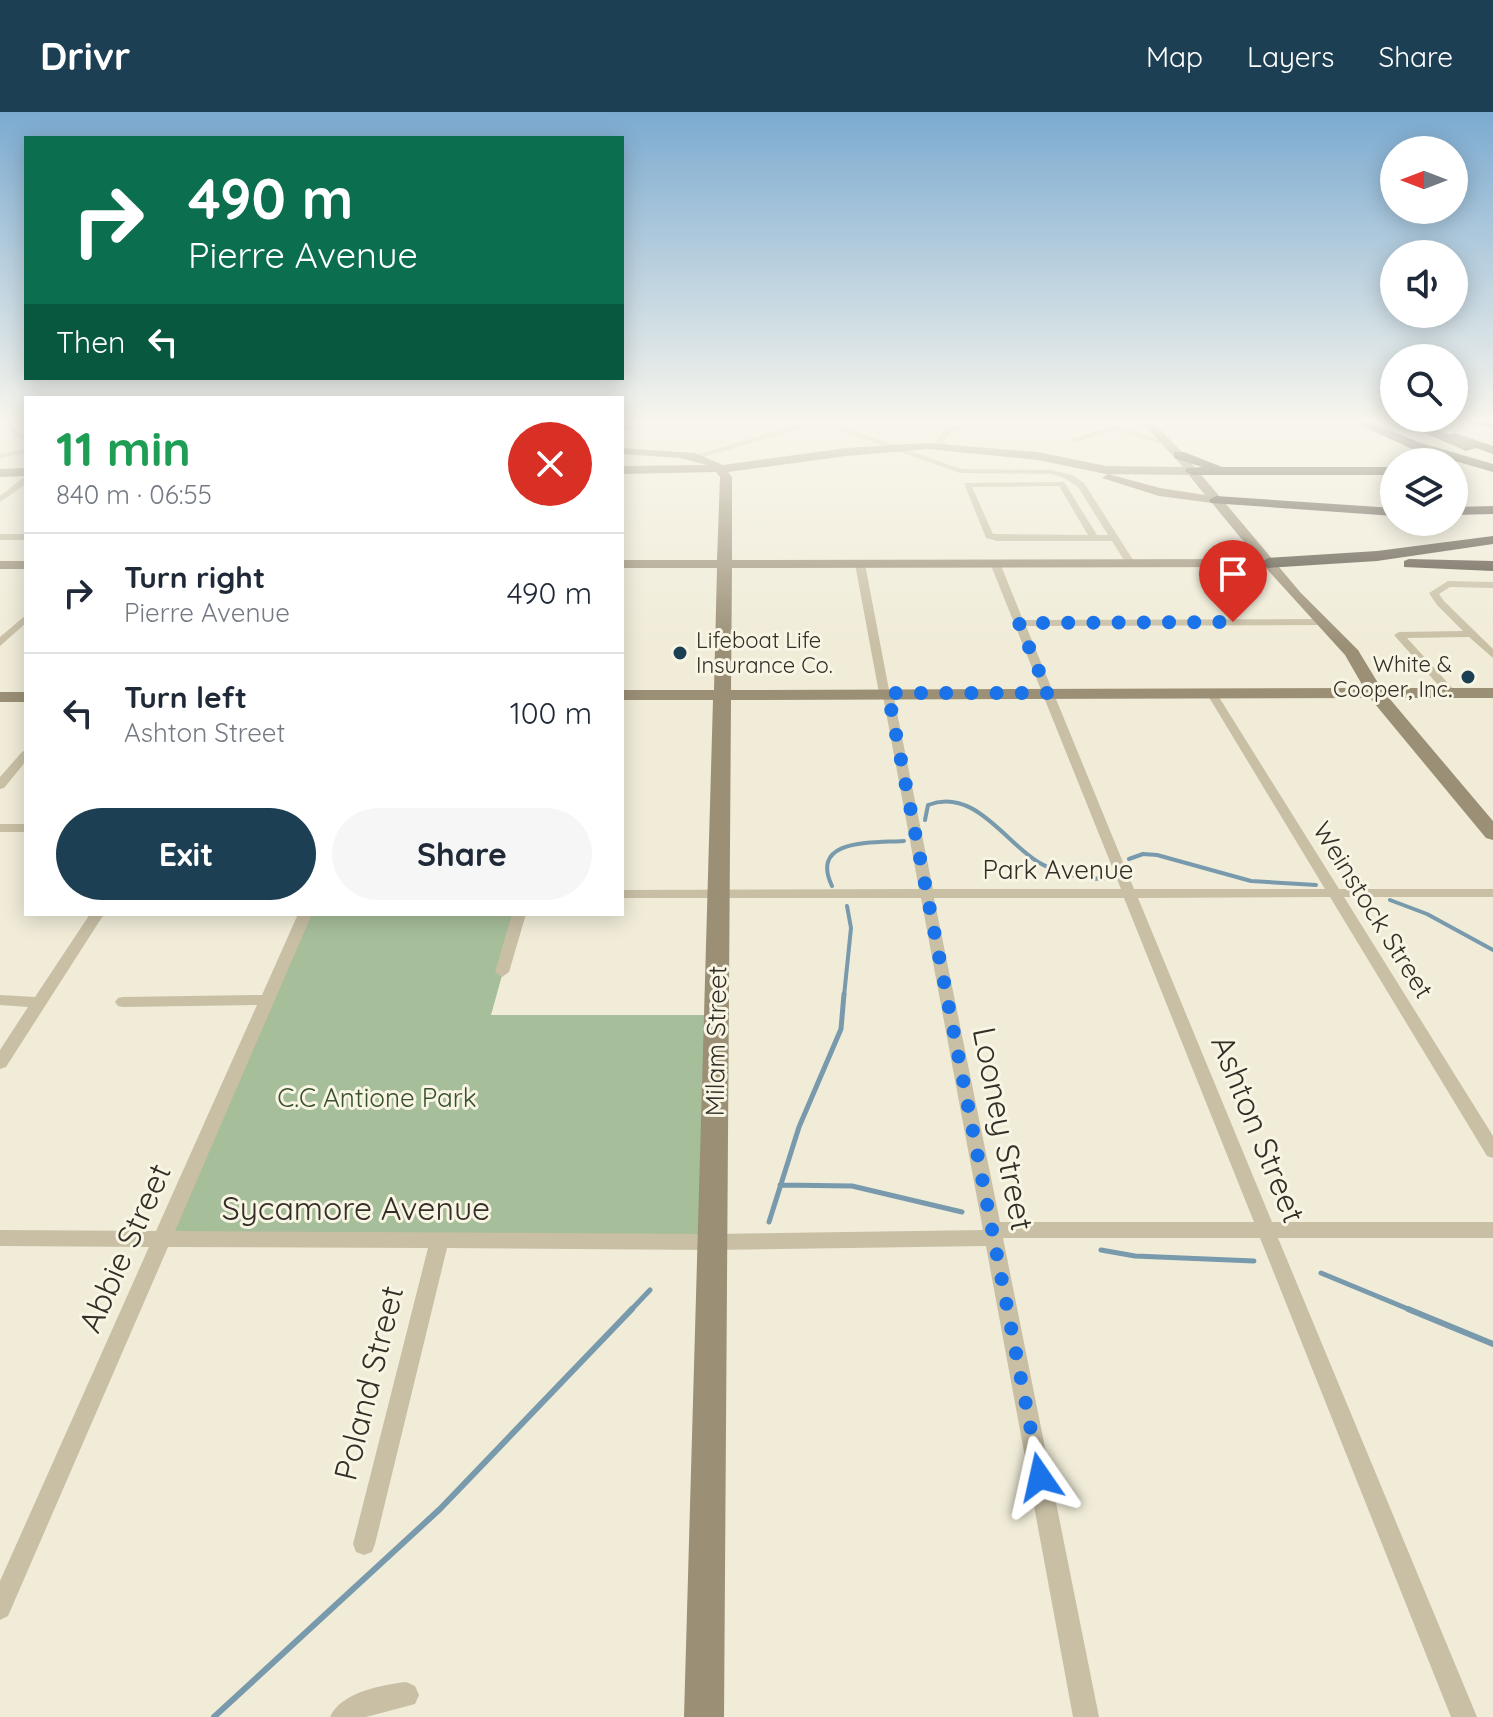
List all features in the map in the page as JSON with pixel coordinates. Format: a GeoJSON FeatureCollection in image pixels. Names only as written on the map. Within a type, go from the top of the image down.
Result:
{"type":"FeatureCollection","features":[{"type":"Feature","properties":{"kind":"highway"},"geometry":{"type":"LineString","coordinates":[[1216,500],[1380,511]]}},
{"type":"Feature","properties":{"kind":"highway"},"geometry":{"type":"LineString","coordinates":[[1468,511],[1493,510]]}},
{"type":"Feature","properties":{"kind":"highway"},"geometry":{"type":"LineString","coordinates":[[1274,563],[1377,556],[1493,540]]}},
{"type":"Feature","properties":{"kind":"highway"},"geometry":{"type":"LineString","coordinates":[[1274,563],[1493,566]]}},
{"type":"Feature","properties":{"kind":"street","name":"Milam Street"},"geometry":{"type":"LineString","coordinates":[[704,1717],[726,495]]}},
{"type":"Feature","properties":{"kind":"street"},"geometry":{"type":"LineString","coordinates":[[971,495],[989,536],[1114,538]]}},
{"type":"Feature","properties":{"kind":"street"},"geometry":{"type":"LineString","coordinates":[[1068,495],[1094,538]]}},
{"type":"Feature","properties":{"kind":"street"},"geometry":{"type":"LineString","coordinates":[[1087,495],[1130,563]]}},
{"type":"Feature","properties":{"kind":"street"},"geometry":{"type":"LineString","coordinates":[[1179,495],[1216,500]]}},
{"type":"Feature","properties":{"kind":"street"},"geometry":{"type":"LineString","coordinates":[[1193,495],[1249,563],[1313,622],[1493,834]]}},
{"type":"Feature","properties":{"kind":"street"},"geometry":{"type":"LineString","coordinates":[[1212,495],[1274,563],[1313,622]]}},
{"type":"Feature","properties":{"kind":"street"},"geometry":{"type":"LineString","coordinates":[[0,537],[24,537]]}},
{"type":"Feature","properties":{"kind":"street","name":"Ashton Street"},"geometry":{"type":"LineString","coordinates":[[995,563],[1464,1717]]}},
{"type":"Feature","properties":{"kind":"street"},"geometry":{"type":"LineString","coordinates":[[624,564],[1274,563]]}},
{"type":"Feature","properties":{"kind":"street","name":"Looney Street"},"geometry":{"type":"LineString","coordinates":[[860,564],[994,1234],[1086,1717]]}},
{"type":"Feature","properties":{"kind":"street"},"geometry":{"type":"LineString","coordinates":[[0,565],[24,565]]}},
{"type":"Feature","properties":{"kind":"street"},"geometry":{"type":"LineString","coordinates":[[1493,585],[1448,584],[1434,593],[1440,603],[1493,655]]}},
{"type":"Feature","properties":{"kind":"street"},"geometry":{"type":"LineString","coordinates":[[0,643],[24,620]]}},
{"type":"Feature","properties":{"kind":"street"},"geometry":{"type":"LineString","coordinates":[[1019,623],[1313,622]]}},
{"type":"Feature","properties":{"kind":"street"},"geometry":{"type":"LineString","coordinates":[[1451,693],[1399,635],[1471,634]]}},
{"type":"Feature","properties":{"kind":"street"},"geometry":{"type":"LineString","coordinates":[[624,695],[1493,693]]}},
{"type":"Feature","properties":{"kind":"street","name":"Weinstock Street"},"geometry":{"type":"LineString","coordinates":[[1212,694],[1493,1151]]}},
{"type":"Feature","properties":{"kind":"street"},"geometry":{"type":"LineString","coordinates":[[0,697],[24,697]]}},
{"type":"Feature","properties":{"kind":"street"},"geometry":{"type":"LineString","coordinates":[[0,785],[24,756]]}},
{"type":"Feature","properties":{"kind":"street"},"geometry":{"type":"LineString","coordinates":[[0,828],[24,828]]}},
{"type":"Feature","properties":{"kind":"street","name":"Park Avenue"},"geometry":{"type":"LineString","coordinates":[[624,894],[1493,893]]}},
{"type":"Feature","properties":{"kind":"street"},"geometry":{"type":"LineString","coordinates":[[0,1063],[96,916]]}},
{"type":"Feature","properties":{"kind":"street","name":"Abbie Street"},"geometry":{"type":"LineString","coordinates":[[0,1608],[304,916]]}},
{"type":"Feature","properties":{"kind":"street"},"geometry":{"type":"LineString","coordinates":[[502,972],[518,916]]}},
{"type":"Feature","properties":{"kind":"street"},"geometry":{"type":"LineString","coordinates":[[0,1000],[39,1003]]}},
{"type":"Feature","properties":{"kind":"street"},"geometry":{"type":"LineString","coordinates":[[123,1002],[267,1000]]}},
{"type":"Feature","properties":{"kind":"street","name":"Sycamore Avenue"},"geometry":{"type":"LineString","coordinates":[[0,1238],[713,1242],[994,1234],[1493,1230]]}},
{"type":"Feature","properties":{"kind":"street","name":"Poland Street"},"geometry":{"type":"LineString","coordinates":[[364,1544],[440,1239]]}},
{"type":"Feature","properties":{"kind":"street"},"geometry":{"type":"LineString","coordinates":[[343,1717],[373,1700],[406,1695]]}},
{"type":"Feature","properties":{"kind":"green space","name":"C.C Antione Park"},"geometry":{"type":"Polygon","coordinates":[[[304,916],[518,916],[491,1015],[717,1015],[713,1242],[161,1239],[304,916]]]}},
{"type":"Feature","properties":{"kind":"waterway"},"geometry":{"type":"LineString","coordinates":[[925,820],[928,805],[945,801],[960,804],[988,819],[1026,853],[1053,870],[1103,879]]}},
{"type":"Feature","properties":{"kind":"waterway"},"geometry":{"type":"LineString","coordinates":[[832,886],[827,870],[829,859],[836,851],[862,843],[904,841]]}},
{"type":"Feature","properties":{"kind":"waterway"},"geometry":{"type":"LineString","coordinates":[[1129,859],[1143,854],[1157,855],[1251,881],[1316,885]]}},
{"type":"Feature","properties":{"kind":"waterway"},"geometry":{"type":"LineString","coordinates":[[1390,900],[1427,914],[1493,950]]}},
{"type":"Feature","properties":{"kind":"waterway"},"geometry":{"type":"LineString","coordinates":[[844,996],[851,928],[847,906]]}},
{"type":"Feature","properties":{"kind":"waterway"},"geometry":{"type":"LineString","coordinates":[[781,1185],[799,1127],[841,1029],[844,994]]}},
{"type":"Feature","properties":{"kind":"waterway"},"geometry":{"type":"LineString","coordinates":[[769,1222],[781,1185]]}},
{"type":"Feature","properties":{"kind":"waterway"},"geometry":{"type":"LineString","coordinates":[[781,1185],[852,1186],[962,1212]]}},
{"type":"Feature","properties":{"kind":"waterway"},"geometry":{"type":"LineString","coordinates":[[1101,1250],[1135,1256],[1254,1261]]}},
{"type":"Feature","properties":{"kind":"waterway"},"geometry":{"type":"LineString","coordinates":[[1321,1273],[1413,1311]]}},
{"type":"Feature","properties":{"kind":"waterway"},"geometry":{"type":"LineString","coordinates":[[630,1311],[650,1290]]}},
{"type":"Feature","properties":{"kind":"waterway"},"geometry":{"type":"LineString","coordinates":[[214,1717],[440,1509],[632,1309]]}},
{"type":"Feature","properties":{"kind":"waterway"},"geometry":{"type":"LineString","coordinates":[[1408,1309],[1493,1344]]}},
{"type":"Feature","properties":{"kind":"place","name":"Lifeboat Life Insurance Co."},"geometry":{"type":"Point","coordinates":[680,653]}},
{"type":"Feature","properties":{"kind":"place","name":"White & Cooper, Inc."},"geometry":{"type":"Point","coordinates":[1468,677]}},
{"type":"Feature","properties":{"kind":"route"},"geometry":{"type":"LineString","coordinates":[[1040,1477],[888,693],[1048,693],[1019,623],[1233,622]]}}]}
